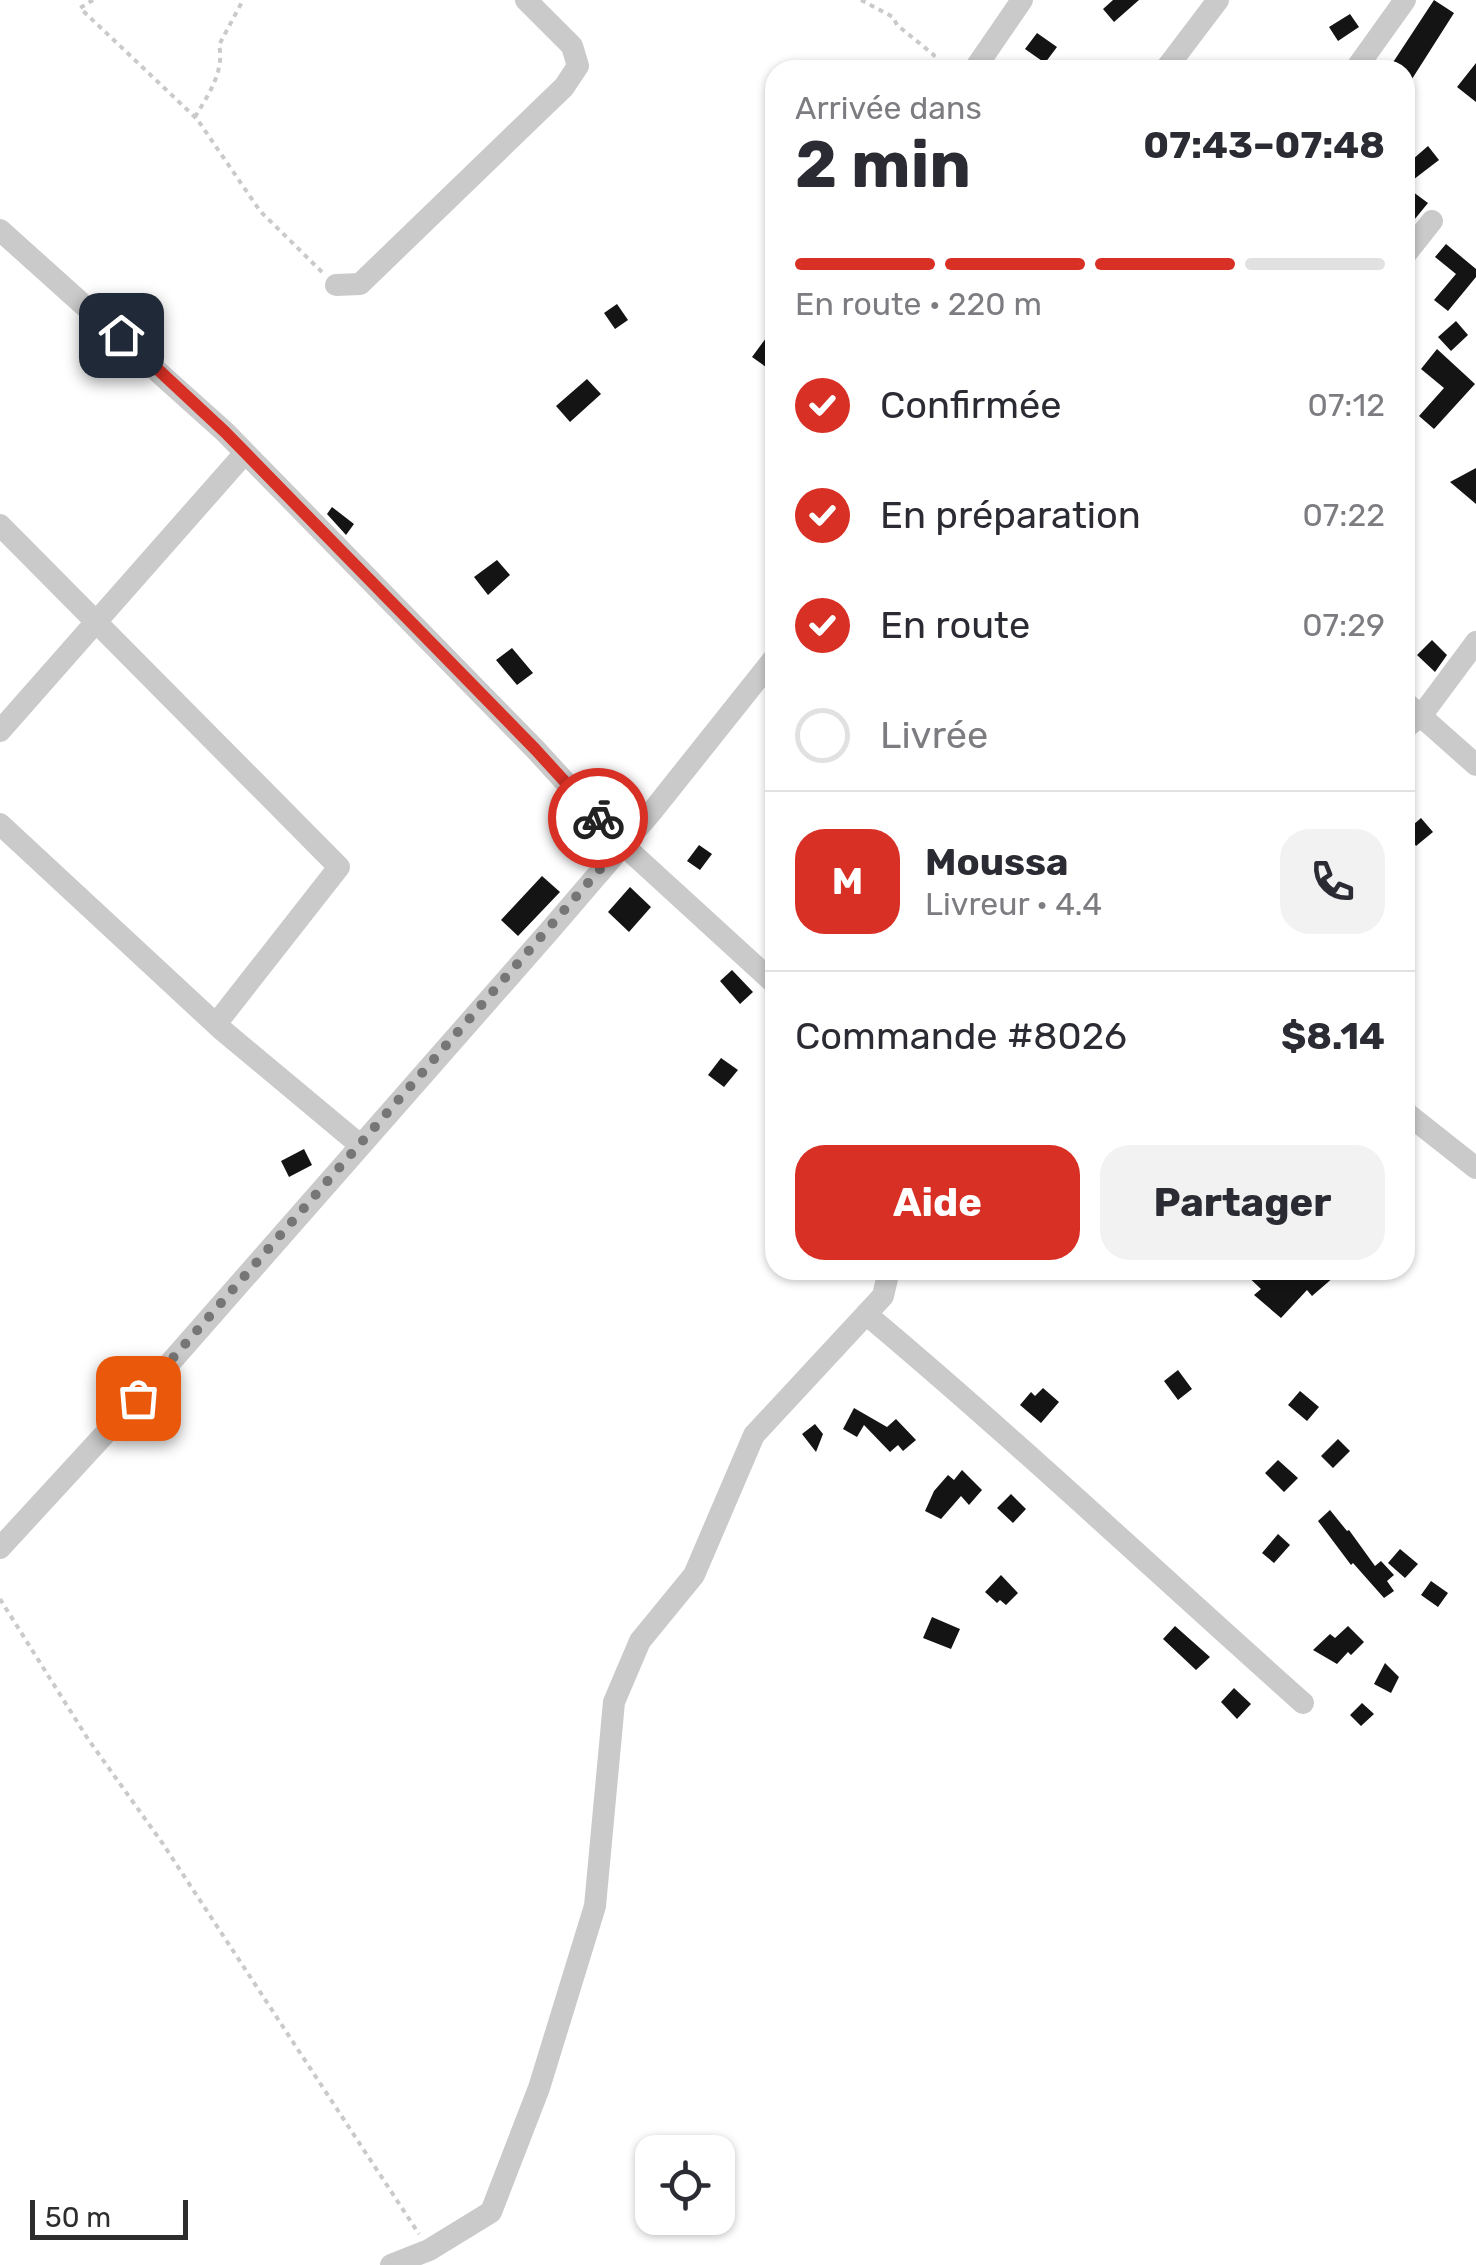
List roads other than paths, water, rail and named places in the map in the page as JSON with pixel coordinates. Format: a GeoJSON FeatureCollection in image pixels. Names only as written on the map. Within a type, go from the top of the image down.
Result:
{"type":"FeatureCollection","features":[{"type":"Feature","properties":{"kind":"street"},"geometry":{"type":"LineString","coordinates":[[336,285],[360,284],[564,87],[578,66],[572,46],[526,0]]}},
{"type":"Feature","properties":{"kind":"street"},"geometry":{"type":"LineString","coordinates":[[981,60],[1022,0]]}},
{"type":"Feature","properties":{"kind":"street"},"geometry":{"type":"LineString","coordinates":[[1172,60],[1218,0]]}},
{"type":"Feature","properties":{"kind":"street"},"geometry":{"type":"LineString","coordinates":[[1362,60],[1405,0]]}},
{"type":"Feature","properties":{"kind":"street"},"geometry":{"type":"LineString","coordinates":[[1415,242],[1432,221]]}},
{"type":"Feature","properties":{"kind":"street"},"geometry":{"type":"LineString","coordinates":[[0,230],[121,335],[245,453],[535,749],[622,844],[765,975]]}},
{"type":"Feature","properties":{"kind":"street"},"geometry":{"type":"LineString","coordinates":[[0,731],[245,453]]}},
{"type":"Feature","properties":{"kind":"street"},"geometry":{"type":"LineString","coordinates":[[0,525],[340,867],[216,1024]]}},
{"type":"Feature","properties":{"kind":"street"},"geometry":{"type":"LineString","coordinates":[[1415,709],[1476,642]]}},
{"type":"Feature","properties":{"kind":"street"},"geometry":{"type":"LineString","coordinates":[[0,1548],[162,1372],[360,1145],[622,844],[765,670]]}},
{"type":"Feature","properties":{"kind":"street"},"geometry":{"type":"LineString","coordinates":[[1415,719],[1476,765]]}},
{"type":"Feature","properties":{"kind":"street"},"geometry":{"type":"LineString","coordinates":[[0,824],[216,1024],[360,1145]]}},
{"type":"Feature","properties":{"kind":"street"},"geometry":{"type":"LineString","coordinates":[[1415,1120],[1476,1168]]}},
{"type":"Feature","properties":{"kind":"street"},"geometry":{"type":"LineString","coordinates":[[391,2265],[429,2250],[492,2212],[534,2104],[595,1906],[614,1702],[640,1641],[694,1575],[754,1434],[883,1296],[887,1280]]}},
{"type":"Feature","properties":{"kind":"street"},"geometry":{"type":"LineString","coordinates":[[866,1314],[997,1424],[1302,1704]]}}]}
